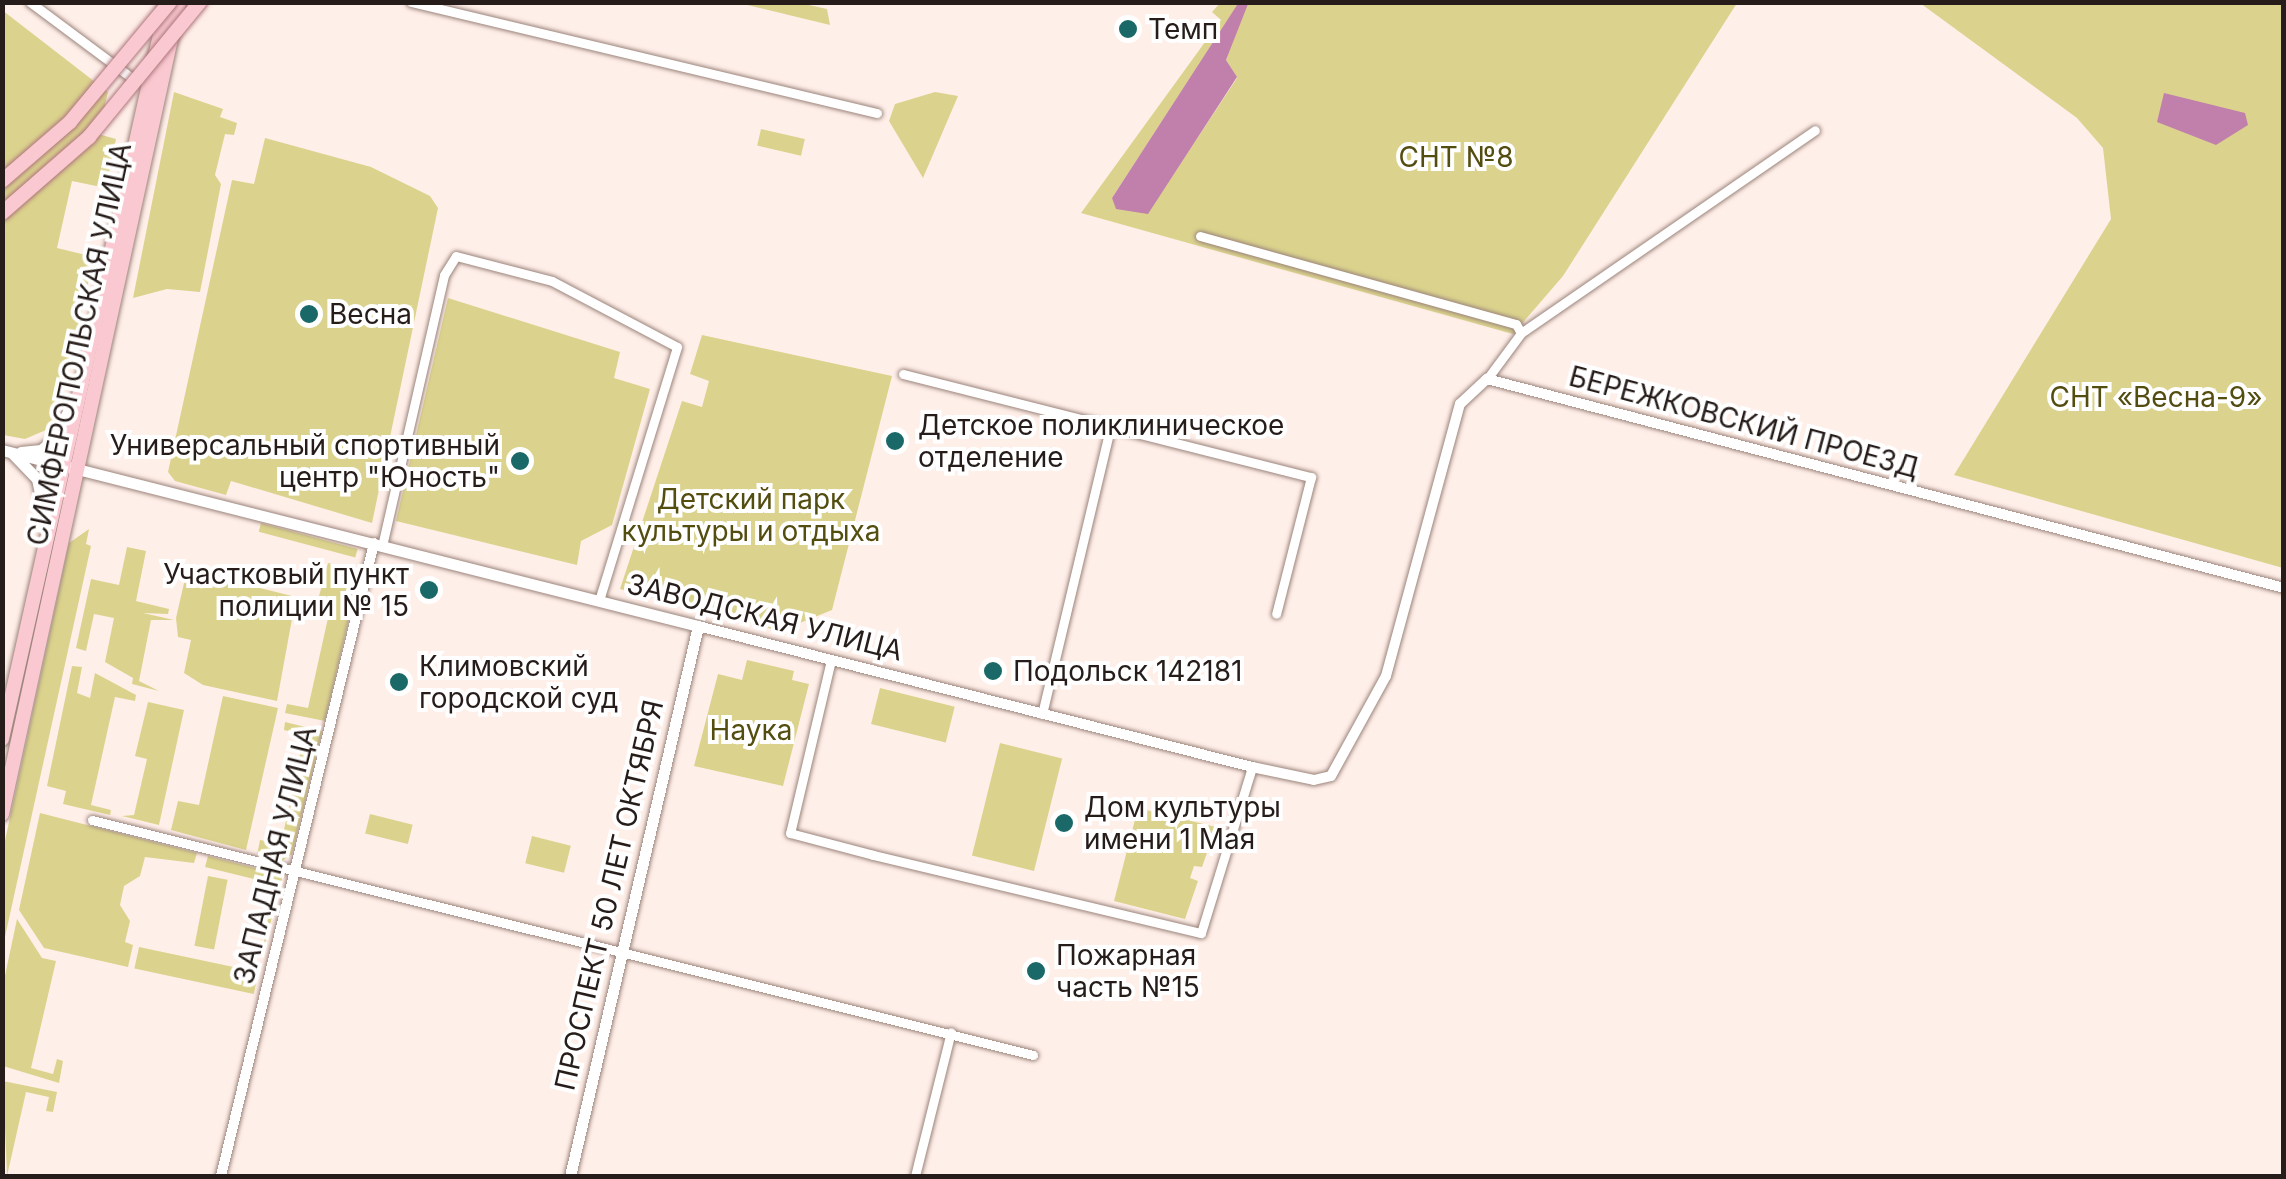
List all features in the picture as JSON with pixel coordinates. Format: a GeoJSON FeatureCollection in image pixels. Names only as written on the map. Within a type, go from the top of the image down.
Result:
{"type":"FeatureCollection","features":[{"type":"Feature","properties":{"kind":"main road","name":"СИМФЕРОПОЛЬСКАЯ УЛИЦА"},"geometry":{"type":"LineString","coordinates":[[2,739],[45,535],[169,2]]}},
{"type":"Feature","properties":{"kind":"main road"},"geometry":{"type":"LineString","coordinates":[[2,181],[70,122],[169,2]]}},
{"type":"Feature","properties":{"kind":"main road","name":"СИМФЕРОПОЛЬСКАЯ УЛИЦА"},"geometry":{"type":"LineString","coordinates":[[2,814],[179,2]]}},
{"type":"Feature","properties":{"kind":"main road"},"geometry":{"type":"LineString","coordinates":[[2,213],[89,138],[200,2]]}},
{"type":"Feature","properties":{"kind":"main road"},"geometry":{"type":"LineString","coordinates":[[7,451],[41,450],[53,440],[80,386]]}},
{"type":"Feature","properties":{"kind":"main road"},"geometry":{"type":"LineString","coordinates":[[7,451],[37,479],[46,505],[45,535]]}},
{"type":"Feature","properties":{"kind":"main road","name":"ЗАВОДСКАЯ УЛИЦА"},"geometry":{"type":"LineString","coordinates":[[7,451],[698,626]]}},
{"type":"Feature","properties":{"kind":"main road","name":"ПРОСПЕКТ 50 ЛЕТ ОКТЯБРЯ"},"geometry":{"type":"LineString","coordinates":[[570,1176],[698,626]]}},
{"type":"Feature","properties":{"kind":"street"},"geometry":{"type":"LineString","coordinates":[[30,2],[148,85]]}},
{"type":"Feature","properties":{"kind":"street"},"geometry":{"type":"LineString","coordinates":[[411,2],[877,113]]}},
{"type":"Feature","properties":{"kind":"street"},"geometry":{"type":"LineString","coordinates":[[1487,379],[1521,333],[1815,130]]}},
{"type":"Feature","properties":{"kind":"street"},"geometry":{"type":"LineString","coordinates":[[1200,236],[1420,294],[1516,324],[1521,333]]}},
{"type":"Feature","properties":{"kind":"street"},"geometry":{"type":"LineString","coordinates":[[378,544],[444,275],[456,256],[552,281],[677,347],[598,601]]}},
{"type":"Feature","properties":{"kind":"street"},"geometry":{"type":"LineString","coordinates":[[903,374],[1311,478],[1276,614]]}},
{"type":"Feature","properties":{"kind":"street","name":"БЕРЕЖКОВСКИЙ ПРОЕЗД"},"geometry":{"type":"LineString","coordinates":[[1487,379],[2284,588]]}},
{"type":"Feature","properties":{"kind":"street","name":"ЗАВОДСКАЯ УЛИЦА"},"geometry":{"type":"LineString","coordinates":[[698,626],[1252,767],[1314,780],[1331,776],[1390,660],[1460,404],[1487,379]]}},
{"type":"Feature","properties":{"kind":"street"},"geometry":{"type":"LineString","coordinates":[[1042,714],[1110,428]]}},
{"type":"Feature","properties":{"kind":"street","name":"ЗАПАДНАЯ УЛИЦА"},"geometry":{"type":"LineString","coordinates":[[220,1176],[378,544]]}},
{"type":"Feature","properties":{"kind":"street"},"geometry":{"type":"LineString","coordinates":[[832,660],[790,833],[872,856],[1201,933],[1252,767]]}},
{"type":"Feature","properties":{"kind":"street"},"geometry":{"type":"LineString","coordinates":[[92,820],[1033,1055]]}},
{"type":"Feature","properties":{"kind":"street"},"geometry":{"type":"LineString","coordinates":[[915,1176],[951,1032]]}},
{"type":"Feature","properties":{"kind":"green space"},"geometry":{"type":"Polygon","coordinates":[[[739,3],[800,3],[827,9],[830,25],[739,3]]]}},
{"type":"Feature","properties":{"kind":"green space","name":"СНТ №8"},"geometry":{"type":"Polygon","coordinates":[[[1220,3],[1239,3],[1112,198],[1148,213],[1237,78],[1226,60],[1246,3],[1737,3],[1563,276],[1513,334],[1081,213],[1221,20],[1212,12],[1220,3]]]}},
{"type":"Feature","properties":{"kind":"green space","name":"СНТ «Весна-9»"},"geometry":{"type":"Polygon","coordinates":[[[1920,3],[2283,3],[2283,568],[1954,475],[2111,219],[2103,148],[2077,118],[1920,3]]]}},
{"type":"Feature","properties":{"kind":"green space"},"geometry":{"type":"Polygon","coordinates":[[[2,10],[108,92],[98,134],[116,139],[106,188],[72,181],[57,248],[94,257],[58,417],[53,427],[25,439],[3,435],[2,10]]]}},
{"type":"Feature","properties":{"kind":"green space"},"geometry":{"type":"Polygon","coordinates":[[[174,92],[223,109],[220,117],[237,123],[234,135],[225,134],[215,175],[221,184],[200,292],[167,289],[133,298],[174,92]]]}},
{"type":"Feature","properties":{"kind":"green space"},"geometry":{"type":"Polygon","coordinates":[[[935,92],[958,96],[923,178],[889,121],[895,104],[935,92]]]}},
{"type":"Feature","properties":{"kind":"green space"},"geometry":{"type":"Polygon","coordinates":[[[761,129],[805,139],[801,156],[757,146],[761,129]]]}},
{"type":"Feature","properties":{"kind":"green space","name":"Весна"},"geometry":{"type":"Polygon","coordinates":[[[265,138],[371,167],[430,196],[438,208],[372,523],[231,481],[226,495],[175,481],[168,472],[232,180],[254,184],[265,138]]]}},
{"type":"Feature","properties":{"kind":"green space","name":"Универсальный спортивный центр \"Юность\""},"geometry":{"type":"Polygon","coordinates":[[[448,298],[620,352],[614,378],[650,389],[612,525],[581,541],[577,565],[396,521],[448,298]]]}},
{"type":"Feature","properties":{"kind":"green space","name":"Детский парк культуры и отдыха"},"geometry":{"type":"Polygon","coordinates":[[[702,335],[892,376],[832,610],[780,631],[620,589],[682,401],[702,407],[709,381],[690,374],[702,335]]]}},
{"type":"Feature","properties":{"kind":"green space"},"geometry":{"type":"Polygon","coordinates":[[[261,523],[358,549],[355,558],[259,532],[261,523]]]}},
{"type":"Feature","properties":{"kind":"green space"},"geometry":{"type":"Polygon","coordinates":[[[89,529],[86,544],[91,546],[3,946],[3,850],[69,543],[89,529]]]}},
{"type":"Feature","properties":{"kind":"green space"},"geometry":{"type":"Polygon","coordinates":[[[127,547],[146,551],[136,601],[169,609],[168,614],[143,613],[174,620],[151,620],[139,681],[159,691],[132,684],[133,678],[105,662],[114,618],[94,614],[86,651],[76,648],[91,579],[119,585],[127,547]]]}},
{"type":"Feature","properties":{"kind":"green space"},"geometry":{"type":"Polygon","coordinates":[[[328,563],[360,571],[325,721],[285,713],[287,704],[308,708],[332,600],[319,596],[328,563]]]}},
{"type":"Feature","properties":{"kind":"green space"},"geometry":{"type":"Polygon","coordinates":[[[187,570],[296,597],[277,701],[203,685],[184,673],[191,640],[178,637],[176,618],[187,570]]]}},
{"type":"Feature","properties":{"kind":"green space","name":"Наука"},"geometry":{"type":"Polygon","coordinates":[[[747,660],[794,671],[792,680],[809,684],[783,786],[694,766],[718,674],[742,680],[747,660]]]}},
{"type":"Feature","properties":{"kind":"green space"},"geometry":{"type":"Polygon","coordinates":[[[72,666],[82,667],[77,693],[90,698],[95,673],[136,695],[135,701],[115,697],[91,805],[111,810],[110,815],[63,804],[66,791],[47,786],[72,666]]]}},
{"type":"Feature","properties":{"kind":"green space"},"geometry":{"type":"Polygon","coordinates":[[[880,688],[955,707],[946,743],[871,724],[880,688]]]}},
{"type":"Feature","properties":{"kind":"green space"},"geometry":{"type":"Polygon","coordinates":[[[223,696],[278,708],[246,850],[171,830],[178,801],[199,805],[223,696]]]}},
{"type":"Feature","properties":{"kind":"green space"},"geometry":{"type":"Polygon","coordinates":[[[148,702],[184,710],[159,825],[122,816],[134,815],[147,759],[135,756],[148,702]]]}},
{"type":"Feature","properties":{"kind":"green space"},"geometry":{"type":"Polygon","coordinates":[[[285,722],[322,731],[292,854],[282,861],[257,855],[260,840],[281,844],[304,735],[284,730],[285,722]]]}},
{"type":"Feature","properties":{"kind":"green space"},"geometry":{"type":"Polygon","coordinates":[[[1000,743],[1062,758],[1034,871],[972,856],[1000,743]]]}},
{"type":"Feature","properties":{"kind":"green space"},"geometry":{"type":"Polygon","coordinates":[[[1138,808],[1216,827],[1202,867],[1194,866],[1190,878],[1198,881],[1185,919],[1114,901],[1138,808]]]}},
{"type":"Feature","properties":{"kind":"green space"},"geometry":{"type":"Polygon","coordinates":[[[40,813],[197,853],[194,863],[145,857],[140,876],[124,886],[120,905],[130,921],[125,942],[133,945],[128,967],[44,948],[19,910],[40,813]]]}},
{"type":"Feature","properties":{"kind":"green space"},"geometry":{"type":"Polygon","coordinates":[[[370,814],[413,825],[408,844],[365,833],[370,814]]]}},
{"type":"Feature","properties":{"kind":"green space"},"geometry":{"type":"Polygon","coordinates":[[[532,836],[571,846],[564,873],[525,863],[532,836]]]}},
{"type":"Feature","properties":{"kind":"green space"},"geometry":{"type":"Polygon","coordinates":[[[208,856],[283,875],[261,959],[274,884],[205,867],[208,856]]]}},
{"type":"Feature","properties":{"kind":"green space"},"geometry":{"type":"Polygon","coordinates":[[[208,876],[228,880],[214,950],[194,946],[208,876]]]}},
{"type":"Feature","properties":{"kind":"green space"},"geometry":{"type":"Polygon","coordinates":[[[17,919],[42,958],[56,961],[31,1068],[53,1074],[57,1059],[63,1061],[59,1083],[3,1066],[3,985],[17,919]]]}},
{"type":"Feature","properties":{"kind":"green space"},"geometry":{"type":"Polygon","coordinates":[[[139,947],[258,972],[254,994],[134,969],[139,947]]]}},
{"type":"Feature","properties":{"kind":"green space"},"geometry":{"type":"Polygon","coordinates":[[[3,1081],[57,1092],[53,1112],[46,1111],[49,1097],[26,1092],[7,1176],[3,1081]]]}},
{"type":"Feature","properties":{"kind":"shaded area"},"geometry":{"type":"Polygon","coordinates":[[[1239,2],[1248,4],[1226,60],[1237,77],[1148,214],[1116,209],[1112,198],[1239,2]]]}},
{"type":"Feature","properties":{"kind":"shaded area"},"geometry":{"type":"Polygon","coordinates":[[[2164,93],[2245,113],[2248,125],[2216,145],[2157,122],[2164,93]]]}},
{"type":"Feature","properties":{"kind":"place","name":"Темп"},"geometry":{"type":"Point","coordinates":[1128,29]}},
{"type":"Feature","properties":{"kind":"place","name":"Весна"},"geometry":{"type":"Point","coordinates":[309,314]}},
{"type":"Feature","properties":{"kind":"place","name":"Детское поликлиническое отделение"},"geometry":{"type":"Point","coordinates":[895,441]}},
{"type":"Feature","properties":{"kind":"place","name":"Универсальный спортивный центр \"Юность\""},"geometry":{"type":"Point","coordinates":[520,461]}},
{"type":"Feature","properties":{"kind":"place","name":"Участковый пункт полиции № 15"},"geometry":{"type":"Point","coordinates":[429,590]}},
{"type":"Feature","properties":{"kind":"place","name":"Подольск 142181"},"geometry":{"type":"Point","coordinates":[993,671]}},
{"type":"Feature","properties":{"kind":"place","name":"Климовский городской суд"},"geometry":{"type":"Point","coordinates":[399,682]}},
{"type":"Feature","properties":{"kind":"place","name":"Дом культуры имени 1 Мая"},"geometry":{"type":"Point","coordinates":[1064,823]}},
{"type":"Feature","properties":{"kind":"place","name":"Пожарная часть №15"},"geometry":{"type":"Point","coordinates":[1036,971]}}]}
